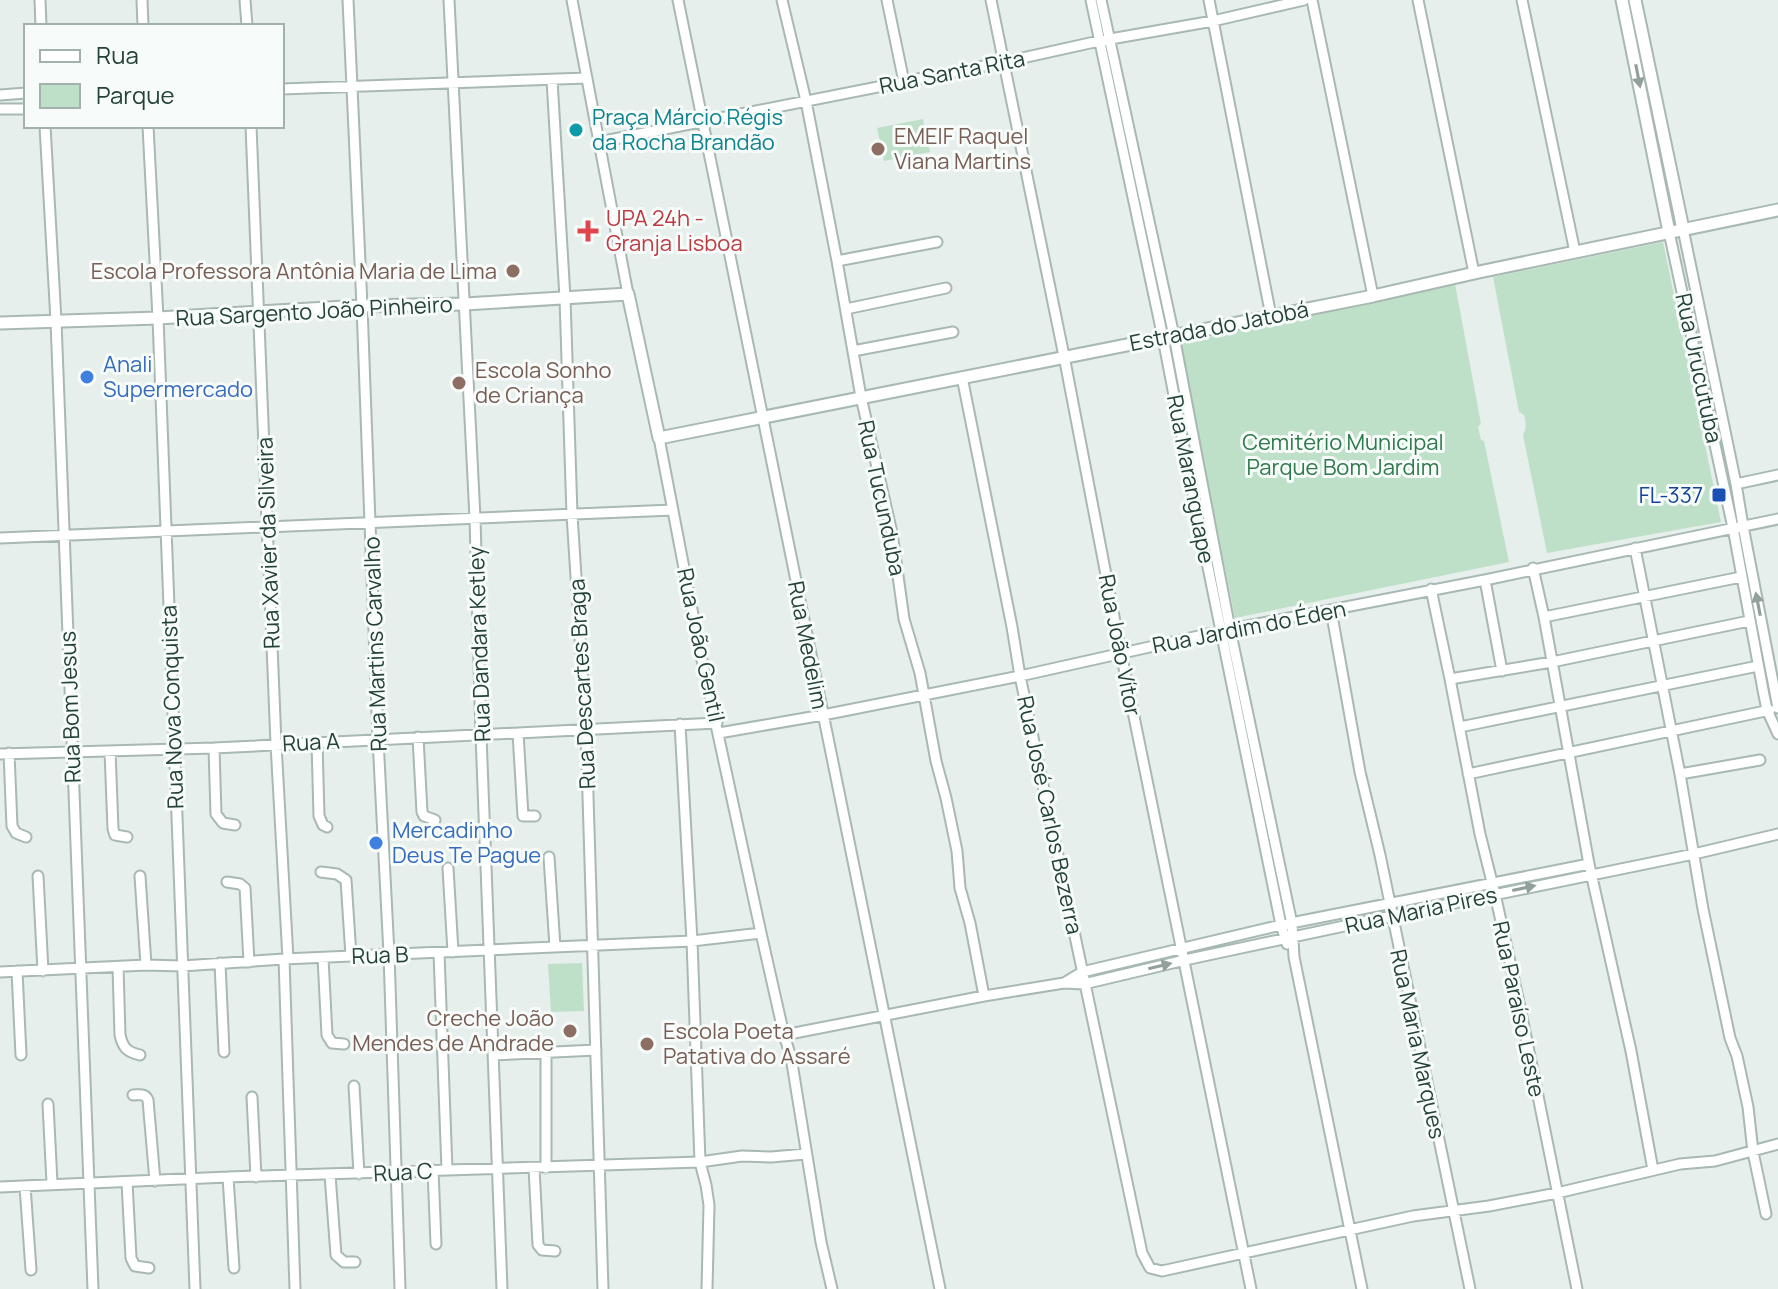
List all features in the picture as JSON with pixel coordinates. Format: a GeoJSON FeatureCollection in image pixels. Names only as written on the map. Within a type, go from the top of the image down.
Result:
{"type":"FeatureCollection","features":[{"type":"Feature","properties":{"kind":"street"},"geometry":{"type":"LineString","coordinates":[[40,0],[41,24]]}},
{"type":"Feature","properties":{"kind":"street"},"geometry":{"type":"LineString","coordinates":[[142,0],[143,24]]}},
{"type":"Feature","properties":{"kind":"street"},"geometry":{"type":"LineString","coordinates":[[245,0],[247,24]]}},
{"type":"Feature","properties":{"kind":"street","name":"Rua Martins Carvalho"},"geometry":{"type":"LineString","coordinates":[[348,0],[389,954],[400,1289]]}},
{"type":"Feature","properties":{"kind":"street","name":"Rua Dandara Ketley"},"geometry":{"type":"LineString","coordinates":[[449,0],[475,518],[502,1289]]}},
{"type":"Feature","properties":{"kind":"street","name":"Rua João Gentil"},"geometry":{"type":"LineString","coordinates":[[572,0],[699,646],[792,1066],[821,1242],[832,1289]]}},
{"type":"Feature","properties":{"kind":"street","name":"Rua Medelim"},"geometry":{"type":"LineString","coordinates":[[678,0],[940,1289]]}},
{"type":"Feature","properties":{"kind":"street","name":"Rua Tucunduba"},"geometry":{"type":"LineString","coordinates":[[782,0],[806,101],[861,397],[892,533],[904,619],[920,673],[957,851],[960,888],[969,915],[984,996]]}},
{"type":"Feature","properties":{"kind":"street"},"geometry":{"type":"LineString","coordinates":[[887,0],[904,82]]}},
{"type":"Feature","properties":{"kind":"street","name":"Rua João Vítor"},"geometry":{"type":"LineString","coordinates":[[991,0],[1251,1289]]}},
{"type":"Feature","properties":{"kind":"street","name":"Rua Maranguape"},"geometry":{"type":"LineString","coordinates":[[1091,0],[1104,40],[1168,337],[1191,484],[1226,630],[1362,1289]]}},
{"type":"Feature","properties":{"kind":"street","name":"Rua Maranguape"},"geometry":{"type":"LineString","coordinates":[[1101,0],[1104,40]]}},
{"type":"Feature","properties":{"kind":"street"},"geometry":{"type":"LineString","coordinates":[[1209,0],[1271,316]]}},
{"type":"Feature","properties":{"kind":"street","name":"Rua Santa Rita"},"geometry":{"type":"LineString","coordinates":[[599,142],[1104,40],[1213,21],[1304,0]]}},
{"type":"Feature","properties":{"kind":"street"},"geometry":{"type":"LineString","coordinates":[[1312,0],[1373,296]]}},
{"type":"Feature","properties":{"kind":"street"},"geometry":{"type":"LineString","coordinates":[[1418,0],[1474,273]]}},
{"type":"Feature","properties":{"kind":"street"},"geometry":{"type":"LineString","coordinates":[[1522,0],[1575,252]]}},
{"type":"Feature","properties":{"kind":"street","name":"Rua Urucutuba"},"geometry":{"type":"LineString","coordinates":[[1622,0],[1669,232],[1738,527],[1778,734]]}},
{"type":"Feature","properties":{"kind":"street","name":"Rua Urucutuba"},"geometry":{"type":"LineString","coordinates":[[1635,0],[1736,484],[1741,577],[1749,621],[1758,666],[1774,709]]}},
{"type":"Feature","properties":{"kind":"street"},"geometry":{"type":"LineString","coordinates":[[284,90],[587,78]]}},
{"type":"Feature","properties":{"kind":"street","name":"Rua Descartes Braga"},"geometry":{"type":"LineString","coordinates":[[552,80],[565,298],[572,515],[586,730],[603,1289]]}},
{"type":"Feature","properties":{"kind":"street"},"geometry":{"type":"LineString","coordinates":[[0,95],[24,93]]}},
{"type":"Feature","properties":{"kind":"street"},"geometry":{"type":"LineString","coordinates":[[0,109],[24,109]]}},
{"type":"Feature","properties":{"kind":"street","name":"Rua Bom Jesus"},"geometry":{"type":"LineString","coordinates":[[45,128],[56,321],[93,1289]]}},
{"type":"Feature","properties":{"kind":"street","name":"Rua Nova Conquista"},"geometry":{"type":"LineString","coordinates":[[148,128],[195,1289]]}},
{"type":"Feature","properties":{"kind":"street","name":"Rua Xavier da Silveira"},"geometry":{"type":"LineString","coordinates":[[251,128],[286,959],[295,1289]]}},
{"type":"Feature","properties":{"kind":"street","name":"Estrada do Jatobá"},"geometry":{"type":"LineString","coordinates":[[659,438],[1373,296],[1778,210]]}},
{"type":"Feature","properties":{"kind":"street"},"geometry":{"type":"LineString","coordinates":[[837,261],[937,242]]}},
{"type":"Feature","properties":{"kind":"street"},"geometry":{"type":"LineString","coordinates":[[846,309],[946,288]]}},
{"type":"Feature","properties":{"kind":"street","name":"Rua Sargento João Pinheiro"},"geometry":{"type":"LineString","coordinates":[[0,323],[465,304],[628,294]]}},
{"type":"Feature","properties":{"kind":"street"},"geometry":{"type":"LineString","coordinates":[[853,351],[953,332]]}},
{"type":"Feature","properties":{"kind":"street","name":"Rua José Carlos Bezerra"},"geometry":{"type":"LineString","coordinates":[[962,377],[1020,676],[1142,1253],[1150,1268],[1162,1271],[1244,1253]]}},
{"type":"Feature","properties":{"kind":"street"},"geometry":{"type":"LineString","coordinates":[[1736,484],[1778,475]]}},
{"type":"Feature","properties":{"kind":"street"},"geometry":{"type":"LineString","coordinates":[[0,538],[673,510]]}},
{"type":"Feature","properties":{"kind":"street","name":"Rua Jardim do Éden"},"geometry":{"type":"LineString","coordinates":[[718,728],[823,715],[1778,519]]}},
{"type":"Feature","properties":{"kind":"street"},"geometry":{"type":"LineString","coordinates":[[1635,548],[1730,1038],[1748,1107],[1753,1152],[1766,1214]]}},
{"type":"Feature","properties":{"kind":"street"},"geometry":{"type":"LineString","coordinates":[[1533,568],[1590,869],[1631,1051],[1653,1170]]}},
{"type":"Feature","properties":{"kind":"street"},"geometry":{"type":"LineString","coordinates":[[1544,617],[1741,577]]}},
{"type":"Feature","properties":{"kind":"street"},"geometry":{"type":"LineString","coordinates":[[1485,580],[1502,671]]}},
{"type":"Feature","properties":{"kind":"street","name":"Rua Paraíso Leste"},"geometry":{"type":"LineString","coordinates":[[1431,589],[1577,1289]]}},
{"type":"Feature","properties":{"kind":"street","name":"Rua Maria Marques"},"geometry":{"type":"LineString","coordinates":[[1331,610],[1360,772],[1470,1289]]}},
{"type":"Feature","properties":{"kind":"street"},"geometry":{"type":"LineString","coordinates":[[1450,679],[1552,662],[1749,621]]}},
{"type":"Feature","properties":{"kind":"street"},"geometry":{"type":"LineString","coordinates":[[1460,727],[1758,666]]}},
{"type":"Feature","properties":{"kind":"street"},"geometry":{"type":"LineString","coordinates":[[1468,774],[1774,709]]}},
{"type":"Feature","properties":{"kind":"street"},"geometry":{"type":"LineString","coordinates":[[680,724],[700,1162],[709,1205],[707,1289]]}},
{"type":"Feature","properties":{"kind":"street","name":"Rua A"},"geometry":{"type":"LineString","coordinates":[[4,753],[214,748],[680,724],[718,728]]}},
{"type":"Feature","properties":{"kind":"street"},"geometry":{"type":"LineString","coordinates":[[518,733],[523,816],[535,816]]}},
{"type":"Feature","properties":{"kind":"street"},"geometry":{"type":"LineString","coordinates":[[418,737],[422,812],[435,820]]}},
{"type":"Feature","properties":{"kind":"street"},"geometry":{"type":"LineString","coordinates":[[317,742],[319,816],[327,827]]}},
{"type":"Feature","properties":{"kind":"street"},"geometry":{"type":"LineString","coordinates":[[214,748],[216,814],[223,823],[235,825]]}},
{"type":"Feature","properties":{"kind":"street"},"geometry":{"type":"LineString","coordinates":[[110,751],[113,829],[115,835],[127,837]]}},
{"type":"Feature","properties":{"kind":"street"},"geometry":{"type":"LineString","coordinates":[[4,753],[12,826],[16,833],[26,837]]}},
{"type":"Feature","properties":{"kind":"street"},"geometry":{"type":"LineString","coordinates":[[1680,774],[1760,760]]}},
{"type":"Feature","properties":{"kind":"street","name":"Rua Maria Pires"},"geometry":{"type":"LineString","coordinates":[[1064,983],[1082,972],[1289,938],[1492,884],[1694,854],[1778,834]]}},
{"type":"Feature","properties":{"kind":"street"},"geometry":{"type":"LineString","coordinates":[[549,857],[555,947]]}},
{"type":"Feature","properties":{"kind":"street"},"geometry":{"type":"LineString","coordinates":[[448,868],[453,952]]}},
{"type":"Feature","properties":{"kind":"street","name":"Rua Maria Pires"},"geometry":{"type":"LineString","coordinates":[[784,1035],[984,996],[1064,983],[1084,984],[1287,925],[1495,894],[1590,869]]}},
{"type":"Feature","properties":{"kind":"street"},"geometry":{"type":"LineString","coordinates":[[321,872],[337,874],[346,880],[351,956]]}},
{"type":"Feature","properties":{"kind":"street"},"geometry":{"type":"LineString","coordinates":[[38,876],[43,971]]}},
{"type":"Feature","properties":{"kind":"street"},"geometry":{"type":"LineString","coordinates":[[140,876],[146,965]]}},
{"type":"Feature","properties":{"kind":"street"},"geometry":{"type":"LineString","coordinates":[[227,882],[245,888],[249,962]]}},
{"type":"Feature","properties":{"kind":"street","name":"Rua B"},"geometry":{"type":"LineString","coordinates":[[0,972],[692,941],[761,933]]}},
{"type":"Feature","properties":{"kind":"street"},"geometry":{"type":"LineString","coordinates":[[439,953],[447,1170]]}},
{"type":"Feature","properties":{"kind":"street"},"geometry":{"type":"LineString","coordinates":[[323,958],[327,1035],[332,1043],[344,1044]]}},
{"type":"Feature","properties":{"kind":"street"},"geometry":{"type":"LineString","coordinates":[[220,963],[224,1052]]}},
{"type":"Feature","properties":{"kind":"street"},"geometry":{"type":"LineString","coordinates":[[118,967],[120,1035],[125,1049],[140,1055]]}},
{"type":"Feature","properties":{"kind":"street"},"geometry":{"type":"LineString","coordinates":[[17,971],[21,1055]]}},
{"type":"Feature","properties":{"kind":"street"},"geometry":{"type":"LineString","coordinates":[[493,1055],[596,1050]]}},
{"type":"Feature","properties":{"kind":"street"},"geometry":{"type":"LineString","coordinates":[[546,1052],[546,1168]]}},
{"type":"Feature","properties":{"kind":"street"},"geometry":{"type":"LineString","coordinates":[[354,1086],[359,1174]]}},
{"type":"Feature","properties":{"kind":"street"},"geometry":{"type":"LineString","coordinates":[[133,1095],[142,1094],[148,1100],[155,1181]]}},
{"type":"Feature","properties":{"kind":"street"},"geometry":{"type":"LineString","coordinates":[[252,1097],[256,1177]]}},
{"type":"Feature","properties":{"kind":"street"},"geometry":{"type":"LineString","coordinates":[[48,1104],[52,1183]]}},
{"type":"Feature","properties":{"kind":"street"},"geometry":{"type":"LineString","coordinates":[[1244,1253],[1413,1216],[1557,1193],[1680,1164],[1715,1161],[1778,1144]]}},
{"type":"Feature","properties":{"kind":"street","name":"Rua C"},"geometry":{"type":"LineString","coordinates":[[0,1187],[700,1162],[742,1156],[806,1154]]}},
{"type":"Feature","properties":{"kind":"street"},"geometry":{"type":"LineString","coordinates":[[534,1168],[538,1245],[542,1250],[555,1251]]}},
{"type":"Feature","properties":{"kind":"street"},"geometry":{"type":"LineString","coordinates":[[433,1170],[436,1244]]}},
{"type":"Feature","properties":{"kind":"street"},"geometry":{"type":"LineString","coordinates":[[330,1175],[336,1255],[344,1262],[355,1262]]}},
{"type":"Feature","properties":{"kind":"street"},"geometry":{"type":"LineString","coordinates":[[228,1177],[234,1268]]}},
{"type":"Feature","properties":{"kind":"street"},"geometry":{"type":"LineString","coordinates":[[127,1182],[131,1258],[135,1266],[149,1268]]}},
{"type":"Feature","properties":{"kind":"street"},"geometry":{"type":"LineString","coordinates":[[25,1186],[31,1270]]}},
{"type":"Feature","properties":{"kind":"green space"},"geometry":{"type":"Polygon","coordinates":[[[923,119],[930,152],[884,161],[877,128],[923,119]]]}},
{"type":"Feature","properties":{"kind":"green space"},"geometry":{"type":"Polygon","coordinates":[[[1663,242],[1721,522],[1547,553],[1523,435],[1526,428],[1524,415],[1519,412],[1493,277],[1663,242]]]}},
{"type":"Feature","properties":{"kind":"green space","name":"Cemitério Municipal Parque Bom Jardim"},"geometry":{"type":"Polygon","coordinates":[[[1455,284],[1481,424],[1478,427],[1484,441],[1509,562],[1235,618],[1180,343],[1455,284]]]}},
{"type":"Feature","properties":{"kind":"green space"},"geometry":{"type":"Polygon","coordinates":[[[582,963],[584,1011],[551,1012],[548,964],[582,963]]]}},
{"type":"Feature","properties":{"kind":"place","name":"Praça Márcio Régis da Rocha Brandão"},"geometry":{"type":"Point","coordinates":[576,130]}},
{"type":"Feature","properties":{"kind":"place","name":"EMEIF Raquel Viana Martins"},"geometry":{"type":"Point","coordinates":[878,149]}},
{"type":"Feature","properties":{"kind":"place","name":"UPA 24h - Granja Lisboa"},"geometry":{"type":"Point","coordinates":[588,231]}},
{"type":"Feature","properties":{"kind":"place","name":"Escola Professora Antônia Maria de Lima"},"geometry":{"type":"Point","coordinates":[513,271]}},
{"type":"Feature","properties":{"kind":"place","name":"Anali Supermercado"},"geometry":{"type":"Point","coordinates":[87,377]}},
{"type":"Feature","properties":{"kind":"place","name":"Escola Sonho de Criança"},"geometry":{"type":"Point","coordinates":[459,383]}},
{"type":"Feature","properties":{"kind":"place","name":"FL-337"},"geometry":{"type":"Point","coordinates":[1719,495]}},
{"type":"Feature","properties":{"kind":"place","name":"Mercadinho Deus Te Pague"},"geometry":{"type":"Point","coordinates":[376,843]}},
{"type":"Feature","properties":{"kind":"place","name":"Creche João Mendes de Andrade"},"geometry":{"type":"Point","coordinates":[570,1031]}},
{"type":"Feature","properties":{"kind":"place","name":"Escola Poeta Patativa do Assaré"},"geometry":{"type":"Point","coordinates":[647,1044]}}]}
